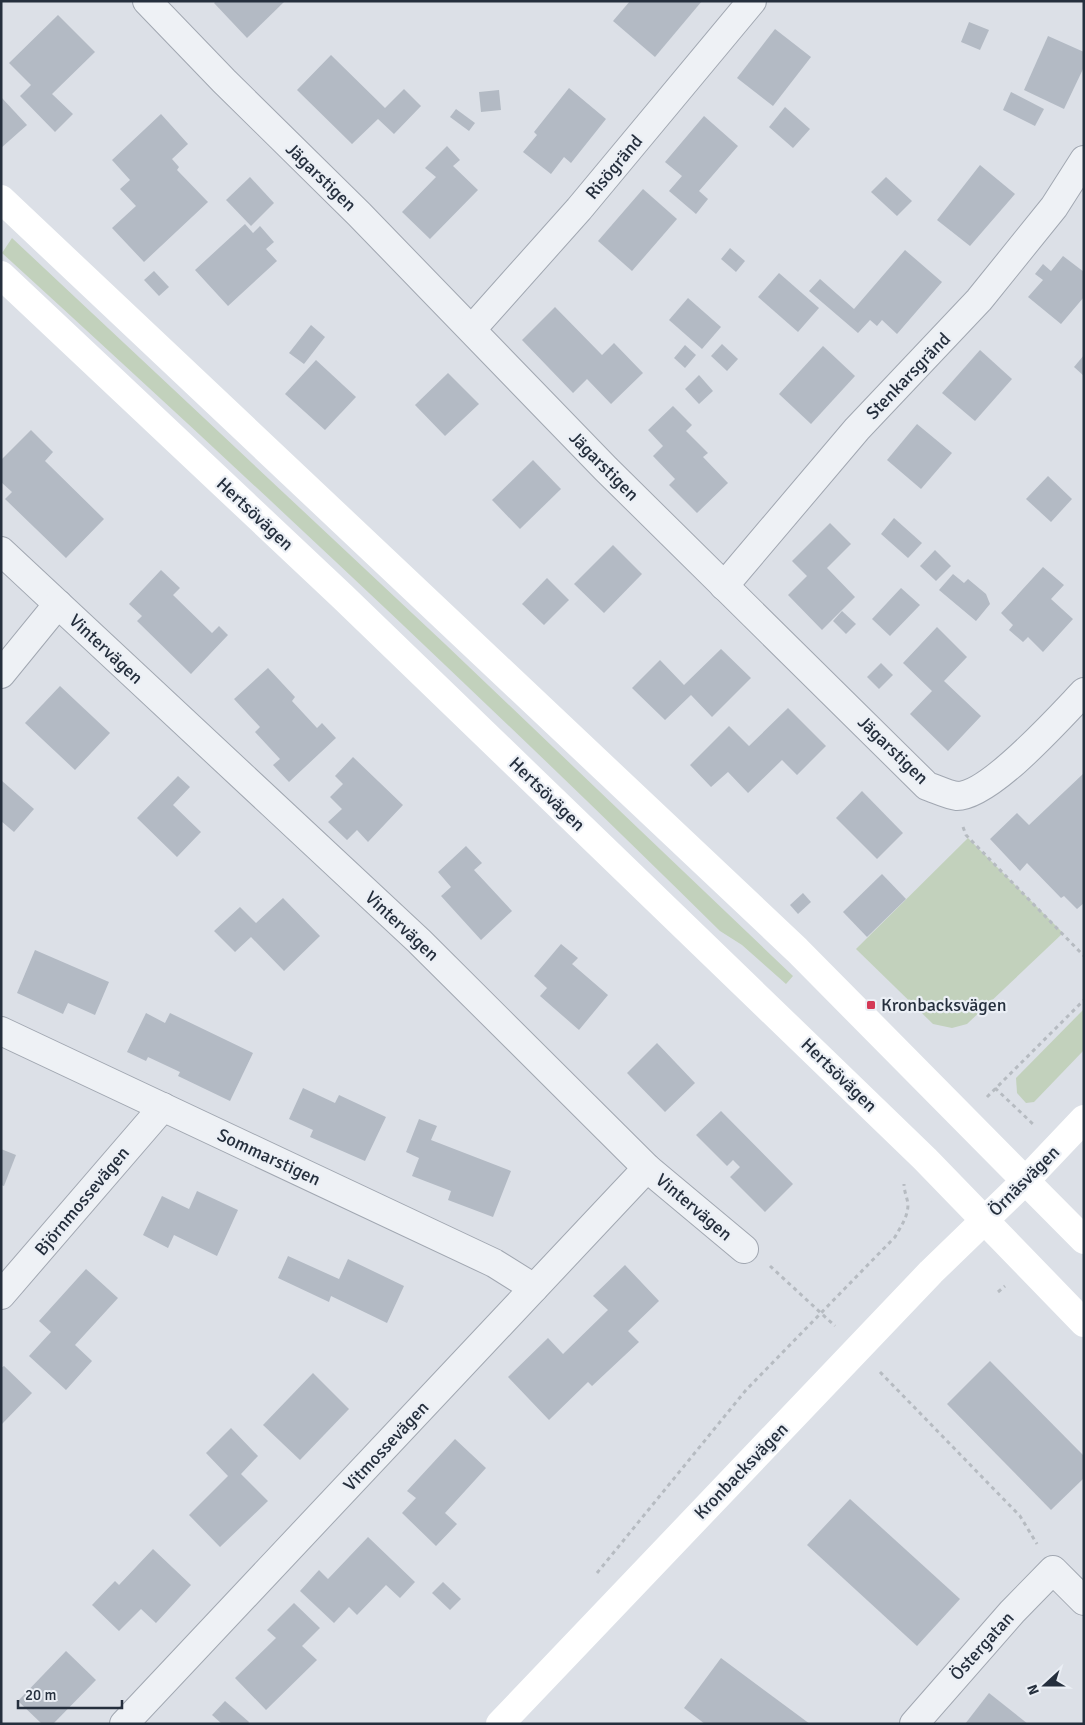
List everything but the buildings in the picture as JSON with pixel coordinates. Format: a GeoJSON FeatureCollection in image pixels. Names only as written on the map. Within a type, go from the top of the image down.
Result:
{"type":"FeatureCollection","features":[{"type":"Feature","properties":{"kind":"main road"},"geometry":{"type":"LineString","coordinates":[[1,199],[797,950],[1084,1240]]}},
{"type":"Feature","properties":{"kind":"main road","name":"Hertsövägen"},"geometry":{"type":"LineString","coordinates":[[1,275],[350,604],[926,1158],[1084,1323]]}},
{"type":"Feature","properties":{"kind":"main road","name":"Örnäsvägen"},"geometry":{"type":"LineString","coordinates":[[984,1220],[1025,1181],[1084,1119]]}},
{"type":"Feature","properties":{"kind":"main road","name":"Kronbacksvägen"},"geometry":{"type":"LineString","coordinates":[[500,1724],[858,1349],[984,1220]]}},
{"type":"Feature","properties":{"kind":"street","name":"Jägarstigen"},"geometry":{"type":"LineString","coordinates":[[147,1],[724,586],[927,786],[957,796]]}},
{"type":"Feature","properties":{"kind":"street","name":"Risögränd"},"geometry":{"type":"LineString","coordinates":[[472,329],[579,209],[752,1]]}},
{"type":"Feature","properties":{"kind":"street","name":"Stenkarsgränd"},"geometry":{"type":"LineString","coordinates":[[724,586],[857,429],[979,300],[1054,208],[1084,160]]}},
{"type":"Feature","properties":{"kind":"street","name":"Vintervägen"},"geometry":{"type":"LineString","coordinates":[[1,551],[419,941],[647,1168],[744,1249]]}},
{"type":"Feature","properties":{"kind":"street"},"geometry":{"type":"LineString","coordinates":[[1,674],[58,604]]}},
{"type":"Feature","properties":{"kind":"street"},"geometry":{"type":"LineString","coordinates":[[957,796],[990,784],[1039,739],[1084,692]]}},
{"type":"Feature","properties":{"kind":"street","name":"Sommarstigen"},"geometry":{"type":"LineString","coordinates":[[1,1031],[494,1263],[534,1288]]}},
{"type":"Feature","properties":{"kind":"street","name":"Björnmossevägen"},"geometry":{"type":"LineString","coordinates":[[1,1295],[163,1107]]}},
{"type":"Feature","properties":{"kind":"street","name":"Vitmossevägen"},"geometry":{"type":"LineString","coordinates":[[124,1724],[647,1168]]}},
{"type":"Feature","properties":{"kind":"street"},"geometry":{"type":"LineString","coordinates":[[1052,1570],[1084,1601]]}},
{"type":"Feature","properties":{"kind":"street","name":"Östergatan"},"geometry":{"type":"LineString","coordinates":[[914,1724],[1012,1612],[1052,1570]]}},
{"type":"Feature","properties":{"kind":"path"},"geometry":{"type":"LineString","coordinates":[[957,796],[956,812],[966,835],[1084,956]]}},
{"type":"Feature","properties":{"kind":"path"},"geometry":{"type":"LineString","coordinates":[[964,1120],[1084,1000]]}},
{"type":"Feature","properties":{"kind":"path"},"geometry":{"type":"LineString","coordinates":[[594,1577],[746,1390],[894,1237],[905,1221],[907,1213],[908,1203],[904,1186],[905,1179],[926,1158]]}},
{"type":"Feature","properties":{"kind":"path"},"geometry":{"type":"LineString","coordinates":[[744,1249],[767,1264],[822,1313],[1020,1516],[1052,1570]]}},
{"type":"Feature","properties":{"kind":"green space"},"geometry":{"type":"Polygon","coordinates":[[[12,238],[445,644],[793,976],[786,984],[742,945],[720,931],[364,589],[2,253],[12,238]]]}},
{"type":"Feature","properties":{"kind":"green space"},"geometry":{"type":"Polygon","coordinates":[[[968,838],[1063,933],[967,1024],[952,1028],[933,1024],[856,949],[968,838]]]}},
{"type":"Feature","properties":{"kind":"green space"},"geometry":{"type":"Polygon","coordinates":[[[1084,1009],[1084,1050],[1034,1102],[1026,1103],[1017,1093],[1016,1078],[1084,1009]]]}},
{"type":"Feature","properties":{"kind":"place","name":"Kronbacksvägen"},"geometry":{"type":"Point","coordinates":[871,1005]}}]}
